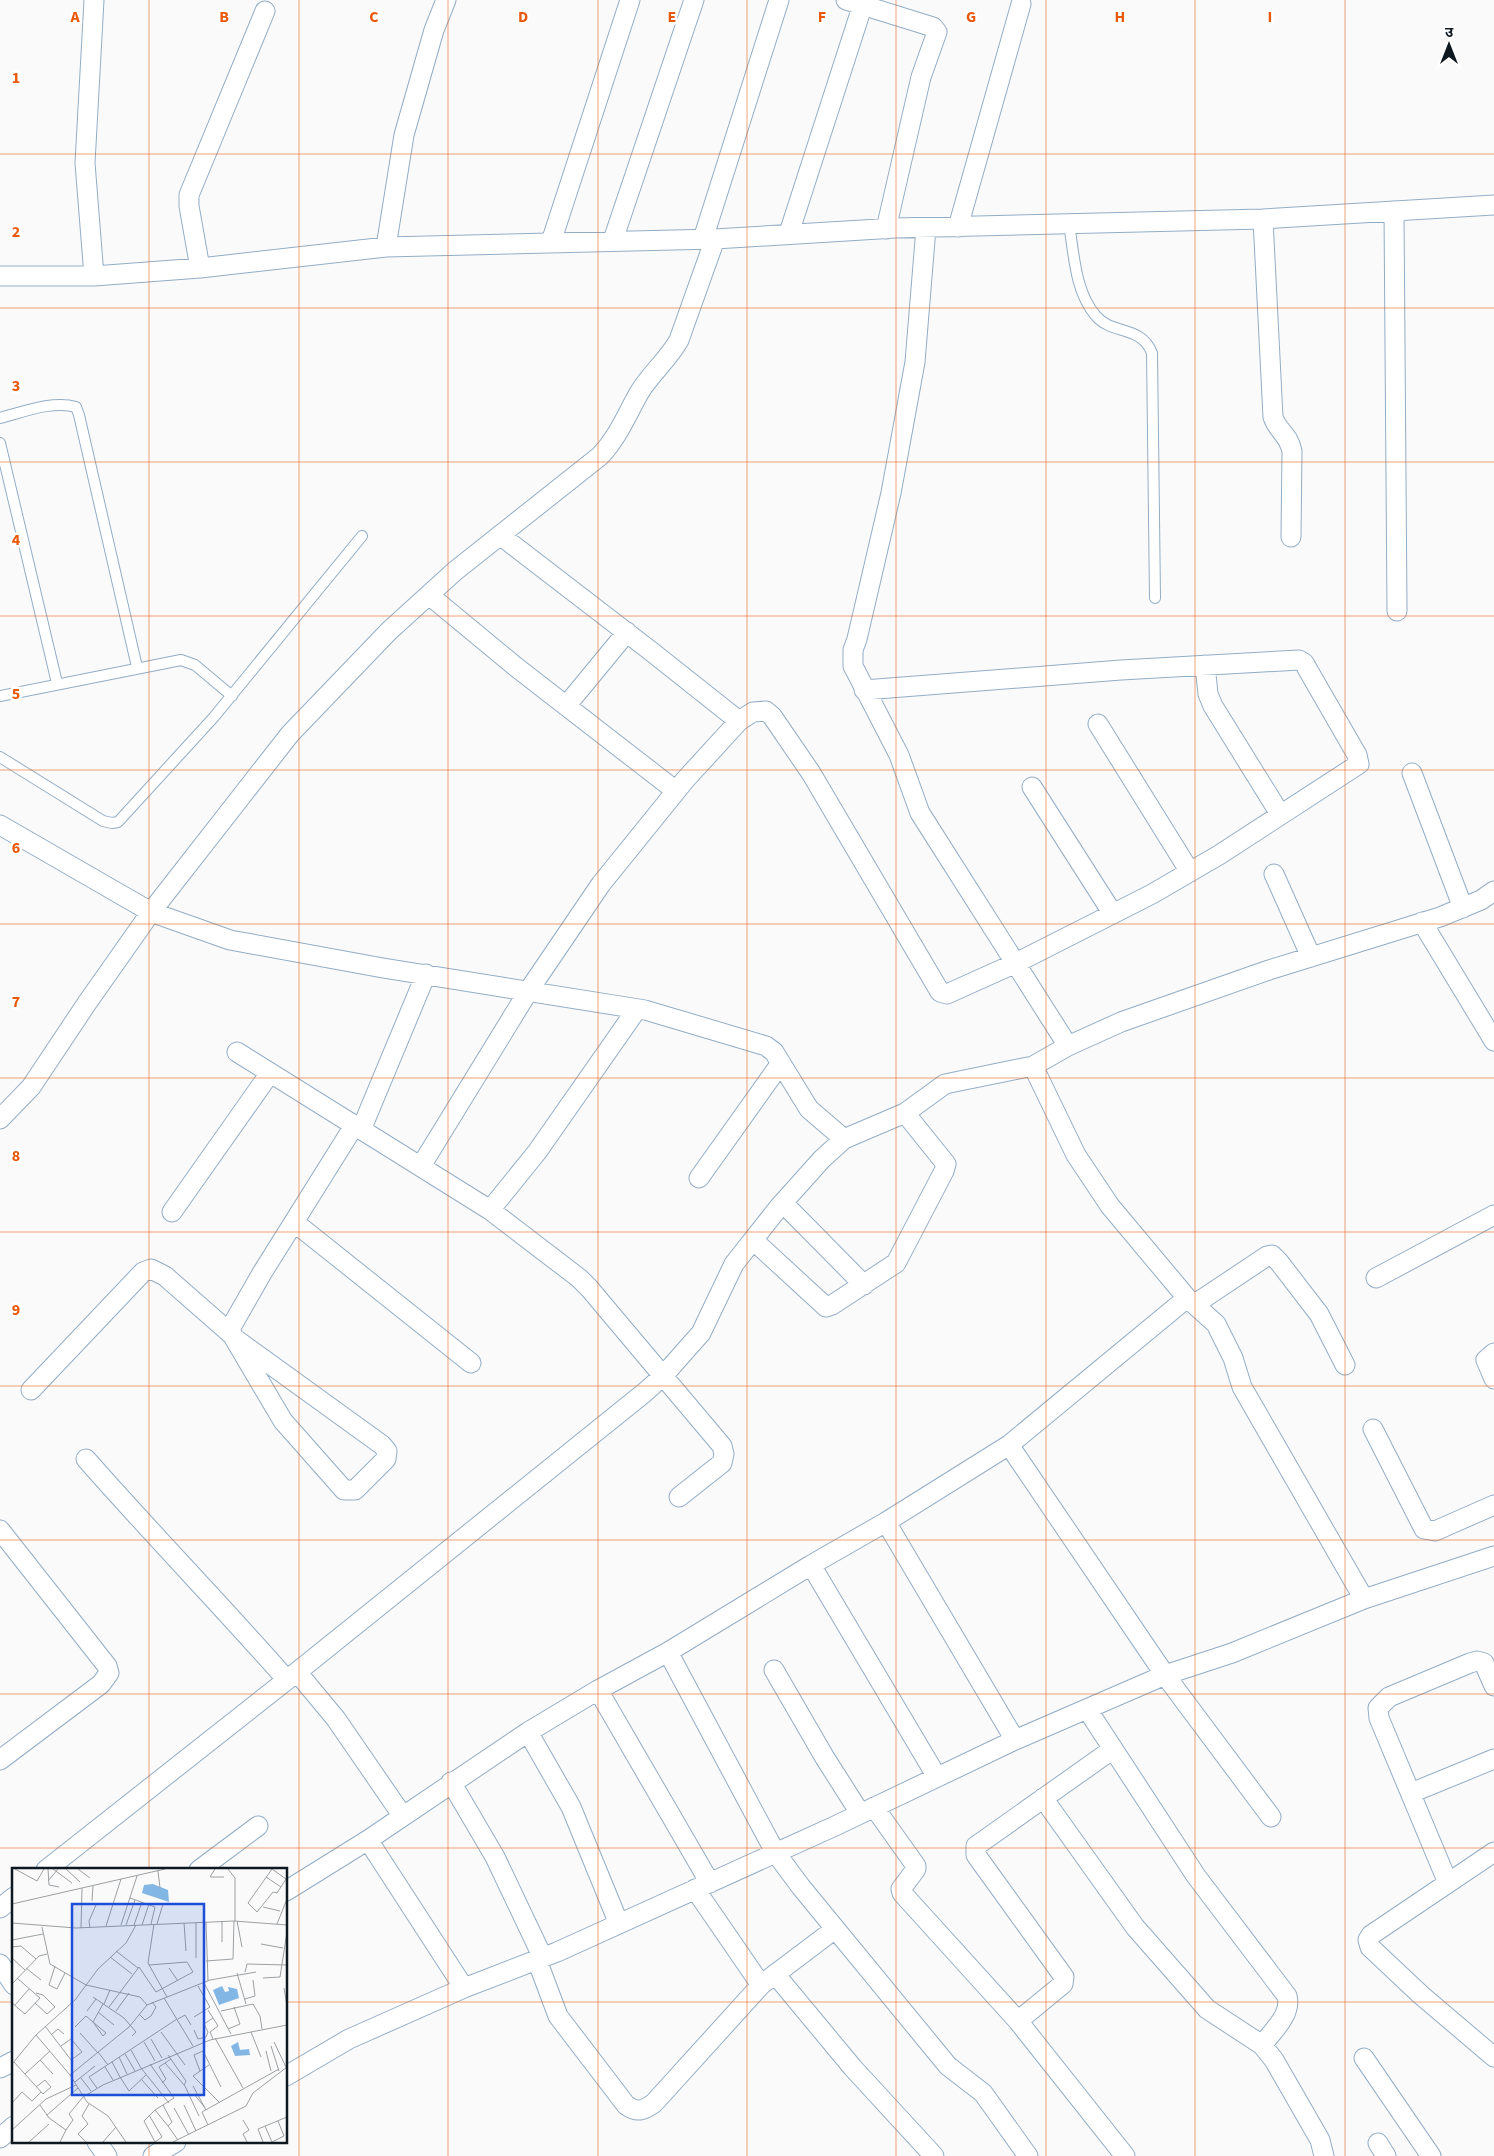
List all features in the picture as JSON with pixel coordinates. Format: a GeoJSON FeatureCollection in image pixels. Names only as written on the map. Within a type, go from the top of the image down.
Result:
{"type":"FeatureCollection","features":[{"type":"Feature","properties":{"kind":"street"},"geometry":{"type":"LineString","coordinates":[[94,0],[85,163],[94,276]]}},
{"type":"Feature","properties":{"kind":"street"},"geometry":{"type":"LineString","coordinates":[[386,247],[404,135],[434,30],[446,0]]}},
{"type":"Feature","properties":{"kind":"street"},"geometry":{"type":"LineString","coordinates":[[550,242],[630,0]]}},
{"type":"Feature","properties":{"kind":"street"},"geometry":{"type":"LineString","coordinates":[[613,240],[694,0]]}},
{"type":"Feature","properties":{"kind":"street"},"geometry":{"type":"LineString","coordinates":[[0,1120],[31,1087],[151,912],[290,734],[389,631],[429,594],[600,456],[613,443],[640,392],[672,352],[679,340],[779,0]]}},
{"type":"Feature","properties":{"kind":"street"},"geometry":{"type":"LineString","coordinates":[[789,233],[855,2],[933,27],[937,32],[922,77],[886,229]]}},
{"type":"Feature","properties":{"kind":"street"},"geometry":{"type":"LineString","coordinates":[[958,227],[1021,4]]}},
{"type":"Feature","properties":{"kind":"street"},"geometry":{"type":"LineString","coordinates":[[200,268],[189,206],[189,195],[265,11]]}},
{"type":"Feature","properties":{"kind":"street"},"geometry":{"type":"LineString","coordinates":[[0,276],[94,276],[200,268],[386,247],[709,239],[886,229],[1263,219],[1494,205]]}},
{"type":"Feature","properties":{"kind":"street"},"geometry":{"type":"LineString","coordinates":[[1394,211],[1397,611]]}},
{"type":"Feature","properties":{"kind":"street"},"geometry":{"type":"LineString","coordinates":[[1263,219],[1272,417],[1275,424],[1290,441],[1292,451],[1291,537]]}},
{"type":"Feature","properties":{"kind":"street"},"geometry":{"type":"LineString","coordinates":[[926,228],[915,362],[891,493],[857,639],[852,650],[852,666],[899,755],[920,813],[1068,1046]]}},
{"type":"Feature","properties":{"kind":"street"},"geometry":{"type":"LineString","coordinates":[[500,535],[739,721]]}},
{"type":"Feature","properties":{"kind":"street"},"geometry":{"type":"LineString","coordinates":[[429,594],[566,706],[676,791]]}},
{"type":"Feature","properties":{"kind":"street"},"geometry":{"type":"LineString","coordinates":[[566,706],[627,632]]}},
{"type":"Feature","properties":{"kind":"street"},"geometry":{"type":"LineString","coordinates":[[422,1166],[529,990],[601,884],[676,791],[739,721],[760,710],[766,710],[772,716],[811,774],[940,992],[947,994],[1016,963],[1113,914],[1190,872],[1220,855],[1359,764],[1357,755],[1302,661],[1121,670],[864,690]]}},
{"type":"Feature","properties":{"kind":"street"},"geometry":{"type":"LineString","coordinates":[[1205,665],[1208,694],[1213,706],[1280,814]]}},
{"type":"Feature","properties":{"kind":"street"},"geometry":{"type":"LineString","coordinates":[[1098,724],[1190,872]]}},
{"type":"Feature","properties":{"kind":"street"},"geometry":{"type":"LineString","coordinates":[[1412,774],[1463,908]]}},
{"type":"Feature","properties":{"kind":"street"},"geometry":{"type":"LineString","coordinates":[[1032,787],[1113,914]]}},
{"type":"Feature","properties":{"kind":"street"},"geometry":{"type":"LineString","coordinates":[[0,825],[151,912],[230,940],[637,1008],[766,1046],[774,1052],[809,1109],[844,1139]]}},
{"type":"Feature","properties":{"kind":"street"},"geometry":{"type":"LineString","coordinates":[[1274,874],[1311,956]]}},
{"type":"Feature","properties":{"kind":"street"},"geometry":{"type":"LineString","coordinates":[[49,1868],[292,1676],[663,1376],[701,1333],[734,1264],[783,1203],[822,1159],[844,1139],[905,1113],[945,1084],[1033,1066],[1068,1046],[1121,1022],[1311,956],[1463,908],[1493,893]]}},
{"type":"Feature","properties":{"kind":"street"},"geometry":{"type":"LineString","coordinates":[[1422,922],[1494,1041]]}},
{"type":"Feature","properties":{"kind":"street"},"geometry":{"type":"LineString","coordinates":[[30,1390],[143,1272],[151,1269],[165,1276],[232,1335],[382,1445],[387,1451],[386,1459],[355,1490],[344,1490],[284,1421],[232,1335],[231,1324],[294,1222],[357,1128],[426,974]]}},
{"type":"Feature","properties":{"kind":"street"},"geometry":{"type":"LineString","coordinates":[[490,1210],[537,1152],[637,1008]]}},
{"type":"Feature","properties":{"kind":"street"},"geometry":{"type":"LineString","coordinates":[[238,1052],[490,1210],[579,1278],[722,1446],[724,1454],[722,1463],[679,1497]]}},
{"type":"Feature","properties":{"kind":"street"},"geometry":{"type":"LineString","coordinates":[[699,1178],[781,1063]]}},
{"type":"Feature","properties":{"kind":"street"},"geometry":{"type":"LineString","coordinates":[[1033,1066],[1076,1155],[1110,1206],[1191,1301],[1216,1324],[1226,1341],[1242,1387],[1364,1599]]}},
{"type":"Feature","properties":{"kind":"street"},"geometry":{"type":"LineString","coordinates":[[172,1212],[270,1073]]}},
{"type":"Feature","properties":{"kind":"street"},"geometry":{"type":"LineString","coordinates":[[753,1240],[823,1306],[832,1306],[896,1263],[946,1167],[945,1160],[905,1113]]}},
{"type":"Feature","properties":{"kind":"street"},"geometry":{"type":"LineString","coordinates":[[783,1203],[864,1285]]}},
{"type":"Feature","properties":{"kind":"street"},"geometry":{"type":"LineString","coordinates":[[1376,1278],[1494,1216]]}},
{"type":"Feature","properties":{"kind":"street"},"geometry":{"type":"LineString","coordinates":[[294,1222],[471,1363]]}},
{"type":"Feature","properties":{"kind":"street"},"geometry":{"type":"LineString","coordinates":[[288,1890],[368,1840],[451,1782],[528,1732],[598,1690],[668,1652],[886,1522],[1009,1445],[1191,1301],[1267,1256],[1272,1255],[1279,1262],[1318,1314],[1345,1365]]}},
{"type":"Feature","properties":{"kind":"street"},"geometry":{"type":"LineString","coordinates":[[1494,1353],[1486,1360],[1494,1379]]}},
{"type":"Feature","properties":{"kind":"street"},"geometry":{"type":"LineString","coordinates":[[1373,1429],[1424,1529],[1435,1530],[1494,1505]]}},
{"type":"Feature","properties":{"kind":"street"},"geometry":{"type":"LineString","coordinates":[[1009,1445],[1165,1675],[1271,1817]]}},
{"type":"Feature","properties":{"kind":"street"},"geometry":{"type":"LineString","coordinates":[[86,1459],[152,1533],[336,1719],[402,1816]]}},
{"type":"Feature","properties":{"kind":"street"},"geometry":{"type":"LineString","coordinates":[[886,1522],[1015,1740]]}},
{"type":"Feature","properties":{"kind":"street"},"geometry":{"type":"LineString","coordinates":[[0,1530],[107,1666],[109,1673],[101,1684],[0,1760]]}},
{"type":"Feature","properties":{"kind":"street"},"geometry":{"type":"LineString","coordinates":[[288,2075],[349,2040],[464,1988],[540,1959],[619,1924],[1015,1740],[1165,1675],[1232,1653],[1364,1599],[1494,1556]]}},
{"type":"Feature","properties":{"kind":"street"},"geometry":{"type":"LineString","coordinates":[[811,1565],[936,1777]]}},
{"type":"Feature","properties":{"kind":"street"},"geometry":{"type":"LineString","coordinates":[[668,1652],[775,1852],[835,1929],[948,2066],[983,2093],[1028,2156]]}},
{"type":"Feature","properties":{"kind":"street"},"geometry":{"type":"LineString","coordinates":[[1448,1883],[1379,1718],[1378,1708],[1389,1697],[1477,1661],[1484,1663],[1494,1686]]}},
{"type":"Feature","properties":{"kind":"street"},"geometry":{"type":"LineString","coordinates":[[774,1670],[825,1758],[916,1866],[916,1869],[901,1890],[902,1893],[1018,2021],[1126,2156]]}},
{"type":"Feature","properties":{"kind":"street"},"geometry":{"type":"LineString","coordinates":[[598,1690],[702,1886],[768,1980],[934,2156]]}},
{"type":"Feature","properties":{"kind":"street"},"geometry":{"type":"LineString","coordinates":[[1087,1709],[1196,1876],[1287,1996],[1289,2004],[1287,2012],[1262,2045]]}},
{"type":"Feature","properties":{"kind":"street"},"geometry":{"type":"LineString","coordinates":[[528,1732],[571,1807],[619,1924]]}},
{"type":"Feature","properties":{"kind":"street"},"geometry":{"type":"LineString","coordinates":[[1018,2021],[1063,1984],[1064,1977],[975,1850],[976,1846],[1113,1749]]}},
{"type":"Feature","properties":{"kind":"street"},"geometry":{"type":"LineString","coordinates":[[1411,1793],[1494,1759]]}},
{"type":"Feature","properties":{"kind":"street"},"geometry":{"type":"LineString","coordinates":[[451,1782],[495,1857],[540,1959],[558,2016],[626,2104],[638,2111],[654,2104],[768,1980],[835,1929]]}},
{"type":"Feature","properties":{"kind":"street"},"geometry":{"type":"LineString","coordinates":[[1043,1798],[1136,1927],[1207,2009],[1262,2045],[1274,2060],[1320,2140],[1324,2156]]}},
{"type":"Feature","properties":{"kind":"street"},"geometry":{"type":"LineString","coordinates":[[203,1868],[258,1826]]}},
{"type":"Feature","properties":{"kind":"street"},"geometry":{"type":"LineString","coordinates":[[368,1840],[464,1988]]}},
{"type":"Feature","properties":{"kind":"street"},"geometry":{"type":"LineString","coordinates":[[1494,1852],[1368,1937],[1368,1944],[1421,1995],[1494,2057]]}},
{"type":"Feature","properties":{"kind":"street"},"geometry":{"type":"LineString","coordinates":[[0,1908],[12,1899]]}},
{"type":"Feature","properties":{"kind":"street"},"geometry":{"type":"LineString","coordinates":[[0,1964],[12,1982]]}},
{"type":"Feature","properties":{"kind":"street"},"geometry":{"type":"LineString","coordinates":[[1364,2058],[1431,2156]]}},
{"type":"Feature","properties":{"kind":"street"},"geometry":{"type":"LineString","coordinates":[[0,2068],[12,2062]]}},
{"type":"Feature","properties":{"kind":"street"},"geometry":{"type":"LineString","coordinates":[[0,2138],[12,2128]]}},
{"type":"Feature","properties":{"kind":"street"},"geometry":{"type":"LineString","coordinates":[[98,2144],[107,2156]]}},
{"type":"Feature","properties":{"kind":"street"},"geometry":{"type":"LineString","coordinates":[[153,2156],[173,2144]]}},
{"type":"Feature","properties":{"kind":"lane"},"geometry":{"type":"LineString","coordinates":[[1069,224],[1082,293],[1088,305],[1102,322],[1142,337],[1152,353],[1155,598]]}},
{"type":"Feature","properties":{"kind":"lane"},"geometry":{"type":"LineString","coordinates":[[0,418],[50,406],[66,404],[76,407],[137,667]]}},
{"type":"Feature","properties":{"kind":"lane"},"geometry":{"type":"LineString","coordinates":[[0,443],[57,683]]}},
{"type":"Feature","properties":{"kind":"lane"},"geometry":{"type":"LineString","coordinates":[[0,757],[103,821],[118,822],[232,696],[362,536]]}},
{"type":"Feature","properties":{"kind":"lane"},"geometry":{"type":"LineString","coordinates":[[0,696],[137,667],[181,660],[195,665],[232,696]]}}]}
